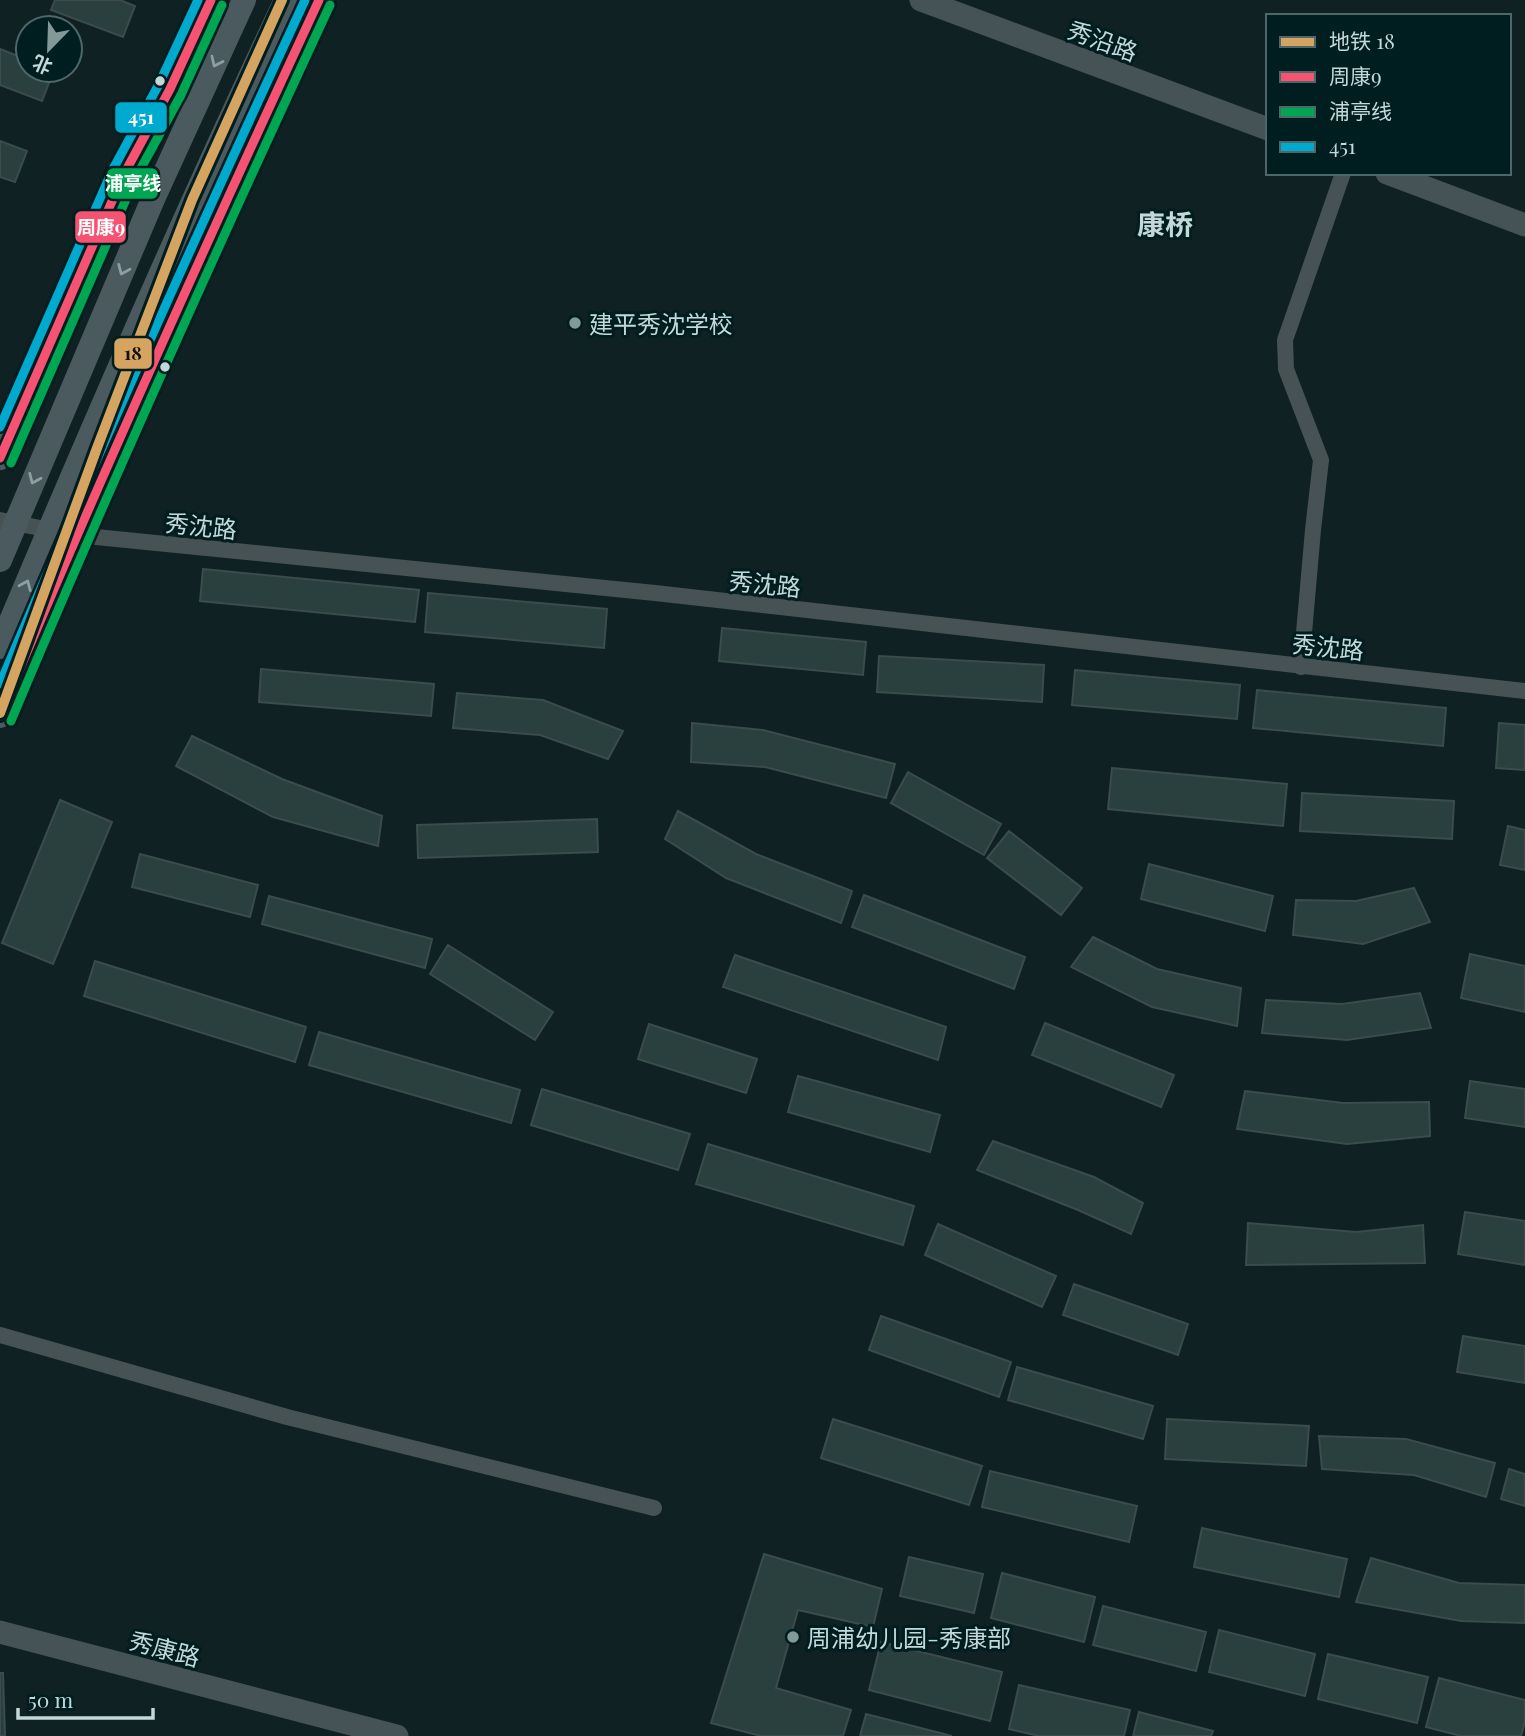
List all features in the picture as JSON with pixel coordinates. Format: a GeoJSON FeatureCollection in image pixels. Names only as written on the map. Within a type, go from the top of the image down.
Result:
{"type":"FeatureCollection","features":[{"type":"Feature","properties":{"kind":"main road"},"geometry":{"type":"LineString","coordinates":[[0,458],[122,176],[170,89],[211,0]]}},
{"type":"Feature","properties":{"kind":"main road"},"geometry":{"type":"LineString","coordinates":[[0,560],[153,199],[244,0]]}},
{"type":"Feature","properties":{"kind":"main road"},"geometry":{"type":"LineString","coordinates":[[0,648],[220,141],[286,0]]}},
{"type":"Feature","properties":{"kind":"main road"},"geometry":{"type":"LineString","coordinates":[[0,716],[76,535],[224,204],[319,0]]}},
{"type":"Feature","properties":{"kind":"main road","name":"秀沿路"},"geometry":{"type":"LineString","coordinates":[[921,0],[1266,128]]}},
{"type":"Feature","properties":{"kind":"main road"},"geometry":{"type":"LineString","coordinates":[[1392,175],[1525,225]]}},
{"type":"Feature","properties":{"kind":"main road","name":"秀康路"},"geometry":{"type":"LineString","coordinates":[[0,1632],[397,1736]]}},
{"type":"Feature","properties":{"kind":"street"},"geometry":{"type":"LineString","coordinates":[[1302,666],[1321,460],[1286,369],[1285,340],[1342,175]]}},
{"type":"Feature","properties":{"kind":"street","name":"秀沈路"},"geometry":{"type":"LineString","coordinates":[[0,520],[76,535],[655,593],[1525,691]]}},
{"type":"Feature","properties":{"kind":"street"},"geometry":{"type":"LineString","coordinates":[[0,1335],[287,1417],[654,1508]]}},
{"type":"Feature","properties":{"kind":"building"},"geometry":{"type":"Polygon","coordinates":[[[55,0],[120,0],[135,6],[123,37],[84,22],[84,14],[62,14],[51,10],[55,0]]]}},
{"type":"Feature","properties":{"kind":"building"},"geometry":{"type":"Polygon","coordinates":[[[0,49],[14,54],[14,84],[49,84],[42,101],[0,85],[0,49]]]}},
{"type":"Feature","properties":{"kind":"building"},"geometry":{"type":"Polygon","coordinates":[[[0,141],[27,151],[15,182],[0,177],[0,141]]]}},
{"type":"Feature","properties":{"kind":"building"},"geometry":{"type":"Polygon","coordinates":[[[203,569],[419,590],[415,622],[200,601],[203,569]]]}},
{"type":"Feature","properties":{"kind":"building"},"geometry":{"type":"Polygon","coordinates":[[[428,593],[607,609],[604,648],[425,632],[428,593]]]}},
{"type":"Feature","properties":{"kind":"building"},"geometry":{"type":"Polygon","coordinates":[[[722,628],[866,642],[863,675],[719,661],[722,628]]]}},
{"type":"Feature","properties":{"kind":"building"},"geometry":{"type":"Polygon","coordinates":[[[879,656],[1044,665],[1042,702],[877,692],[879,656]]]}},
{"type":"Feature","properties":{"kind":"building"},"geometry":{"type":"Polygon","coordinates":[[[261,669],[434,684],[431,716],[259,702],[261,669]]]}},
{"type":"Feature","properties":{"kind":"building"},"geometry":{"type":"Polygon","coordinates":[[[1075,670],[1240,685],[1237,719],[1072,705],[1075,670]]]}},
{"type":"Feature","properties":{"kind":"building"},"geometry":{"type":"Polygon","coordinates":[[[1257,690],[1446,708],[1443,746],[1253,728],[1257,690]]]}},
{"type":"Feature","properties":{"kind":"building"},"geometry":{"type":"Polygon","coordinates":[[[457,693],[543,700],[623,731],[608,759],[540,735],[453,728],[457,693]]]}},
{"type":"Feature","properties":{"kind":"building"},"geometry":{"type":"Polygon","coordinates":[[[692,723],[763,730],[895,764],[886,798],[765,767],[691,762],[692,723]]]}},
{"type":"Feature","properties":{"kind":"building"},"geometry":{"type":"Polygon","coordinates":[[[1499,723],[1525,725],[1525,770],[1496,768],[1499,723]]]}},
{"type":"Feature","properties":{"kind":"building"},"geometry":{"type":"Polygon","coordinates":[[[192,736],[282,779],[382,816],[378,846],[273,817],[176,766],[192,736]]]}},
{"type":"Feature","properties":{"kind":"building"},"geometry":{"type":"Polygon","coordinates":[[[1112,768],[1287,784],[1283,826],[1108,809],[1112,768]]]}},
{"type":"Feature","properties":{"kind":"building"},"geometry":{"type":"Polygon","coordinates":[[[908,772],[1001,824],[984,855],[891,803],[908,772]]]}},
{"type":"Feature","properties":{"kind":"building"},"geometry":{"type":"Polygon","coordinates":[[[1302,793],[1454,801],[1452,839],[1300,831],[1302,793]]]}},
{"type":"Feature","properties":{"kind":"building"},"geometry":{"type":"Polygon","coordinates":[[[60,800],[112,822],[53,964],[2,943],[60,800]]]}},
{"type":"Feature","properties":{"kind":"building"},"geometry":{"type":"Polygon","coordinates":[[[678,811],[756,854],[852,891],[841,923],[726,878],[665,839],[678,811]]]}},
{"type":"Feature","properties":{"kind":"building"},"geometry":{"type":"Polygon","coordinates":[[[597,819],[598,852],[418,858],[417,825],[597,819]]]}},
{"type":"Feature","properties":{"kind":"building"},"geometry":{"type":"Polygon","coordinates":[[[1508,826],[1525,830],[1525,870],[1500,865],[1508,826]]]}},
{"type":"Feature","properties":{"kind":"building"},"geometry":{"type":"Polygon","coordinates":[[[1009,831],[1082,888],[1061,915],[987,858],[1009,831]]]}},
{"type":"Feature","properties":{"kind":"building"},"geometry":{"type":"Polygon","coordinates":[[[140,854],[258,885],[250,917],[132,887],[140,854]]]}},
{"type":"Feature","properties":{"kind":"building"},"geometry":{"type":"Polygon","coordinates":[[[1149,864],[1273,896],[1265,931],[1141,899],[1149,864]]]}},
{"type":"Feature","properties":{"kind":"building"},"geometry":{"type":"Polygon","coordinates":[[[1414,888],[1430,922],[1363,944],[1293,935],[1296,900],[1356,901],[1414,888]]]}},
{"type":"Feature","properties":{"kind":"building"},"geometry":{"type":"Polygon","coordinates":[[[864,895],[1025,957],[1014,989],[852,927],[864,895]]]}},
{"type":"Feature","properties":{"kind":"building"},"geometry":{"type":"Polygon","coordinates":[[[269,896],[432,939],[425,968],[262,924],[269,896]]]}},
{"type":"Feature","properties":{"kind":"building"},"geometry":{"type":"Polygon","coordinates":[[[1093,937],[1157,969],[1241,988],[1237,1026],[1152,1007],[1071,967],[1093,937]]]}},
{"type":"Feature","properties":{"kind":"building"},"geometry":{"type":"Polygon","coordinates":[[[448,945],[553,1012],[535,1040],[430,974],[448,945]]]}},
{"type":"Feature","properties":{"kind":"building"},"geometry":{"type":"Polygon","coordinates":[[[1470,954],[1525,966],[1525,1012],[1461,998],[1470,954]]]}},
{"type":"Feature","properties":{"kind":"building"},"geometry":{"type":"Polygon","coordinates":[[[735,955],[946,1027],[938,1060],[723,987],[735,955]]]}},
{"type":"Feature","properties":{"kind":"building"},"geometry":{"type":"Polygon","coordinates":[[[95,961],[306,1027],[295,1062],[84,996],[95,961]]]}},
{"type":"Feature","properties":{"kind":"building"},"geometry":{"type":"Polygon","coordinates":[[[1420,993],[1431,1028],[1347,1040],[1262,1033],[1266,1000],[1342,1004],[1420,993]]]}},
{"type":"Feature","properties":{"kind":"building"},"geometry":{"type":"Polygon","coordinates":[[[1045,1023],[1174,1075],[1161,1107],[1032,1055],[1045,1023]]]}},
{"type":"Feature","properties":{"kind":"building"},"geometry":{"type":"Polygon","coordinates":[[[649,1024],[757,1059],[746,1093],[638,1059],[649,1024]]]}},
{"type":"Feature","properties":{"kind":"building"},"geometry":{"type":"Polygon","coordinates":[[[319,1032],[520,1090],[511,1123],[309,1065],[319,1032]]]}},
{"type":"Feature","properties":{"kind":"building"},"geometry":{"type":"Polygon","coordinates":[[[798,1076],[940,1115],[930,1152],[788,1112],[798,1076]]]}},
{"type":"Feature","properties":{"kind":"building"},"geometry":{"type":"Polygon","coordinates":[[[1470,1081],[1525,1089],[1525,1127],[1465,1118],[1470,1081]]]}},
{"type":"Feature","properties":{"kind":"building"},"geometry":{"type":"Polygon","coordinates":[[[542,1089],[690,1134],[678,1170],[531,1125],[542,1089]]]}},
{"type":"Feature","properties":{"kind":"building"},"geometry":{"type":"Polygon","coordinates":[[[1245,1091],[1343,1103],[1429,1102],[1430,1136],[1347,1144],[1237,1129],[1245,1091]]]}},
{"type":"Feature","properties":{"kind":"building"},"geometry":{"type":"Polygon","coordinates":[[[993,1141],[1094,1177],[1143,1203],[1131,1234],[977,1170],[993,1141]]]}},
{"type":"Feature","properties":{"kind":"building"},"geometry":{"type":"Polygon","coordinates":[[[708,1144],[914,1206],[903,1245],[696,1184],[708,1144]]]}},
{"type":"Feature","properties":{"kind":"building"},"geometry":{"type":"Polygon","coordinates":[[[1465,1212],[1525,1221],[1525,1265],[1458,1254],[1465,1212]]]}},
{"type":"Feature","properties":{"kind":"building"},"geometry":{"type":"Polygon","coordinates":[[[1248,1223],[1356,1232],[1423,1225],[1425,1263],[1246,1265],[1248,1223]]]}},
{"type":"Feature","properties":{"kind":"building"},"geometry":{"type":"Polygon","coordinates":[[[938,1224],[1056,1276],[1042,1307],[925,1255],[938,1224]]]}},
{"type":"Feature","properties":{"kind":"building"},"geometry":{"type":"Polygon","coordinates":[[[1074,1284],[1188,1324],[1178,1355],[1063,1315],[1074,1284]]]}},
{"type":"Feature","properties":{"kind":"building"},"geometry":{"type":"Polygon","coordinates":[[[881,1316],[1011,1362],[999,1397],[869,1350],[881,1316]]]}},
{"type":"Feature","properties":{"kind":"building"},"geometry":{"type":"Polygon","coordinates":[[[1463,1336],[1525,1346],[1525,1383],[1457,1372],[1463,1336]]]}},
{"type":"Feature","properties":{"kind":"building"},"geometry":{"type":"Polygon","coordinates":[[[1017,1367],[1153,1406],[1143,1439],[1008,1400],[1017,1367]]]}},
{"type":"Feature","properties":{"kind":"building"},"geometry":{"type":"Polygon","coordinates":[[[833,1419],[982,1466],[969,1505],[821,1458],[833,1419]]]}},
{"type":"Feature","properties":{"kind":"building"},"geometry":{"type":"Polygon","coordinates":[[[1167,1419],[1309,1426],[1306,1466],[1165,1459],[1167,1419]]]}},
{"type":"Feature","properties":{"kind":"building"},"geometry":{"type":"Polygon","coordinates":[[[1319,1436],[1406,1439],[1495,1463],[1486,1497],[1414,1475],[1322,1469],[1319,1436]]]}},
{"type":"Feature","properties":{"kind":"building"},"geometry":{"type":"Polygon","coordinates":[[[1509,1469],[1525,1474],[1525,1506],[1501,1499],[1509,1469]]]}},
{"type":"Feature","properties":{"kind":"building"},"geometry":{"type":"Polygon","coordinates":[[[990,1471],[1137,1506],[1129,1542],[982,1507],[990,1471]]]}},
{"type":"Feature","properties":{"kind":"building"},"geometry":{"type":"Polygon","coordinates":[[[1202,1528],[1347,1559],[1339,1597],[1194,1567],[1202,1528]]]}},
{"type":"Feature","properties":{"kind":"building"},"geometry":{"type":"Polygon","coordinates":[[[764,1554],[882,1589],[873,1627],[798,1610],[776,1688],[851,1710],[843,1736],[761,1736],[711,1723],[764,1554]]]}},
{"type":"Feature","properties":{"kind":"building"},"geometry":{"type":"Polygon","coordinates":[[[909,1557],[983,1574],[974,1613],[900,1596],[909,1557]]]}},
{"type":"Feature","properties":{"kind":"building"},"geometry":{"type":"Polygon","coordinates":[[[1371,1558],[1459,1583],[1525,1585],[1525,1623],[1461,1621],[1356,1602],[1371,1558]]]}},
{"type":"Feature","properties":{"kind":"building"},"geometry":{"type":"Polygon","coordinates":[[[1002,1573],[1095,1597],[1084,1642],[991,1618],[1002,1573]]]}},
{"type":"Feature","properties":{"kind":"building"},"geometry":{"type":"Polygon","coordinates":[[[1103,1606],[1206,1632],[1196,1671],[1093,1645],[1103,1606]]]}},
{"type":"Feature","properties":{"kind":"building"},"geometry":{"type":"Polygon","coordinates":[[[1219,1630],[1315,1654],[1305,1696],[1209,1672],[1219,1630]]]}},
{"type":"Feature","properties":{"kind":"building"},"geometry":{"type":"Polygon","coordinates":[[[881,1642],[1002,1672],[990,1721],[869,1690],[881,1642]]]}},
{"type":"Feature","properties":{"kind":"building"},"geometry":{"type":"Polygon","coordinates":[[[1328,1654],[1428,1677],[1417,1723],[1318,1699],[1328,1654]]]}},
{"type":"Feature","properties":{"kind":"building"},"geometry":{"type":"Polygon","coordinates":[[[0,1673],[3,1673],[5,1736],[0,1736],[0,1673]]]}},
{"type":"Feature","properties":{"kind":"building"},"geometry":{"type":"Polygon","coordinates":[[[1439,1678],[1525,1700],[1525,1721],[1521,1736],[1461,1736],[1426,1727],[1439,1678]]]}},
{"type":"Feature","properties":{"kind":"building"},"geometry":{"type":"Polygon","coordinates":[[[1019,1685],[1130,1710],[1124,1736],[1039,1736],[1009,1729],[1019,1685]]]}},
{"type":"Feature","properties":{"kind":"building"},"geometry":{"type":"Polygon","coordinates":[[[1139,1712],[1213,1731],[1211,1736],[1133,1736],[1139,1712]]]}},
{"type":"Feature","properties":{"kind":"building"},"geometry":{"type":"Polygon","coordinates":[[[866,1714],[952,1736],[860,1736],[866,1714]]]}},
{"type":"Feature","properties":{"kind":"metro line","name":"18"},"geometry":{"type":"LineString","coordinates":[[0,713],[192,200],[282,0]]}},
{"type":"Feature","properties":{"kind":"transit line","name":"451"},"geometry":{"type":"LineString","coordinates":[[0,427],[112,171],[159,84],[198,0]]}},
{"type":"Feature","properties":{"kind":"transit line","name":"周康9"},"geometry":{"type":"LineString","coordinates":[[0,458],[123,176],[170,89],[211,0]]}},
{"type":"Feature","properties":{"kind":"transit line","name":"451"},"geometry":{"type":"LineString","coordinates":[[0,684],[150,341],[305,0]]}},
{"type":"Feature","properties":{"kind":"transit line","name":"周康9"},"geometry":{"type":"LineString","coordinates":[[0,716],[156,356],[319,0]]}},
{"type":"Feature","properties":{"kind":"transit line","name":"浦亭线"},"geometry":{"type":"LineString","coordinates":[[11,463],[134,181],[181,95],[222,5]]}},
{"type":"Feature","properties":{"kind":"transit line","name":"浦亭线"},"geometry":{"type":"LineString","coordinates":[[11,721],[167,362],[330,5]]}},
{"type":"Feature","properties":{"kind":"place","name":"建平秀沈学校"},"geometry":{"type":"Point","coordinates":[575,323]}},
{"type":"Feature","properties":{"kind":"place","name":"周浦幼儿园-秀康部"},"geometry":{"type":"Point","coordinates":[793,1637]}},
{"type":"Feature","properties":{"kind":"district","name":"康桥"},"geometry":{"type":"Point","coordinates":[1165,223]}}]}
